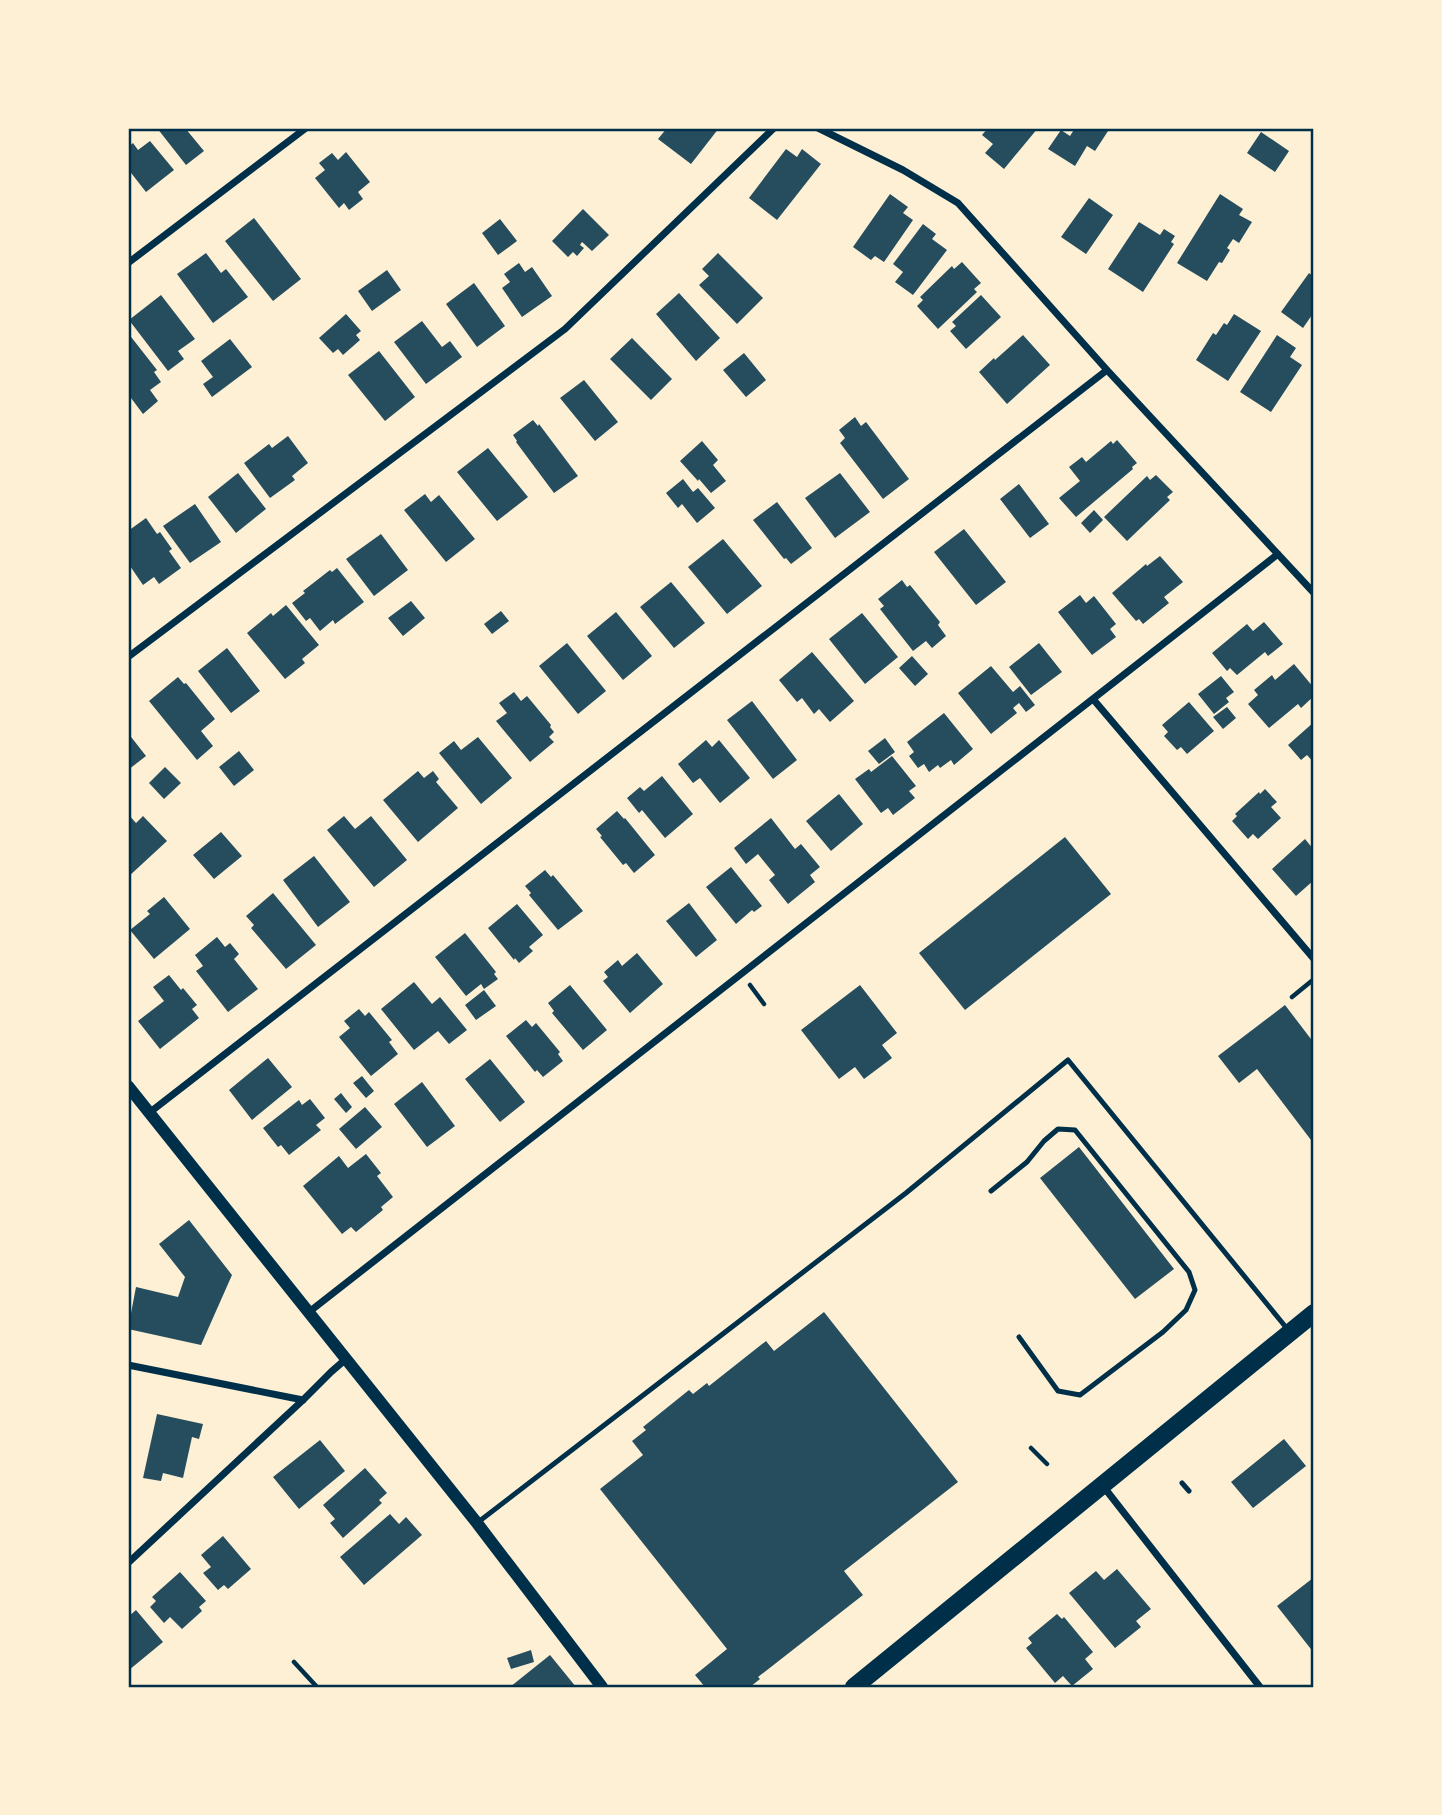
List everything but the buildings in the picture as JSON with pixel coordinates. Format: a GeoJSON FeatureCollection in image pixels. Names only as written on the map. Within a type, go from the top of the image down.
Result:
{"type":"FeatureCollection","features":[{"type":"Feature","properties":{"kind":"main road"},"geometry":{"type":"LineString","coordinates":[[854,1687],[1314,1313]]}},
{"type":"Feature","properties":{"kind":"street"},"geometry":{"type":"LineString","coordinates":[[128,263],[306,128]]}},
{"type":"Feature","properties":{"kind":"street"},"geometry":{"type":"LineString","coordinates":[[128,657],[565,329],[774,128]]}},
{"type":"Feature","properties":{"kind":"street"},"geometry":{"type":"LineString","coordinates":[[818,128],[903,170],[958,203],[1107,370],[1314,593]]}},
{"type":"Feature","properties":{"kind":"street"},"geometry":{"type":"LineString","coordinates":[[149,1113],[1107,370]]}},
{"type":"Feature","properties":{"kind":"street"},"geometry":{"type":"LineString","coordinates":[[309,1312],[1278,554]]}},
{"type":"Feature","properties":{"kind":"street"},"geometry":{"type":"LineString","coordinates":[[1093,699],[1314,959]]}},
{"type":"Feature","properties":{"kind":"street"},"geometry":{"type":"LineString","coordinates":[[128,1086],[477,1523],[602,1687]]}},
{"type":"Feature","properties":{"kind":"street"},"geometry":{"type":"LineString","coordinates":[[128,1563],[346,1359]]}},
{"type":"Feature","properties":{"kind":"street"},"geometry":{"type":"LineString","coordinates":[[128,1364],[303,1400]]}},
{"type":"Feature","properties":{"kind":"street"},"geometry":{"type":"LineString","coordinates":[[1103,1486],[1260,1687]]}},
{"type":"Feature","properties":{"kind":"lane"},"geometry":{"type":"LineString","coordinates":[[477,1523],[906,1194],[1068,1060],[1291,1334]]}},
{"type":"Feature","properties":{"kind":"lane"},"geometry":{"type":"LineString","coordinates":[[991,1191],[1027,1162],[1058,1129],[1075,1130],[1189,1272],[1195,1290],[1186,1310],[1163,1332],[1080,1395],[1058,1391],[1020,1337]]}},
{"type":"Feature","properties":{"kind":"lane"},"geometry":{"type":"LineString","coordinates":[[1182,1483],[1189,1491]]}},
{"type":"Feature","properties":{"kind":"path"},"geometry":{"type":"LineString","coordinates":[[1292,997],[1314,979]]}},
{"type":"Feature","properties":{"kind":"path"},"geometry":{"type":"LineString","coordinates":[[1031,1448],[1047,1464]]}},
{"type":"Feature","properties":{"kind":"path"},"geometry":{"type":"LineString","coordinates":[[294,1662],[317,1687]]}}]}
